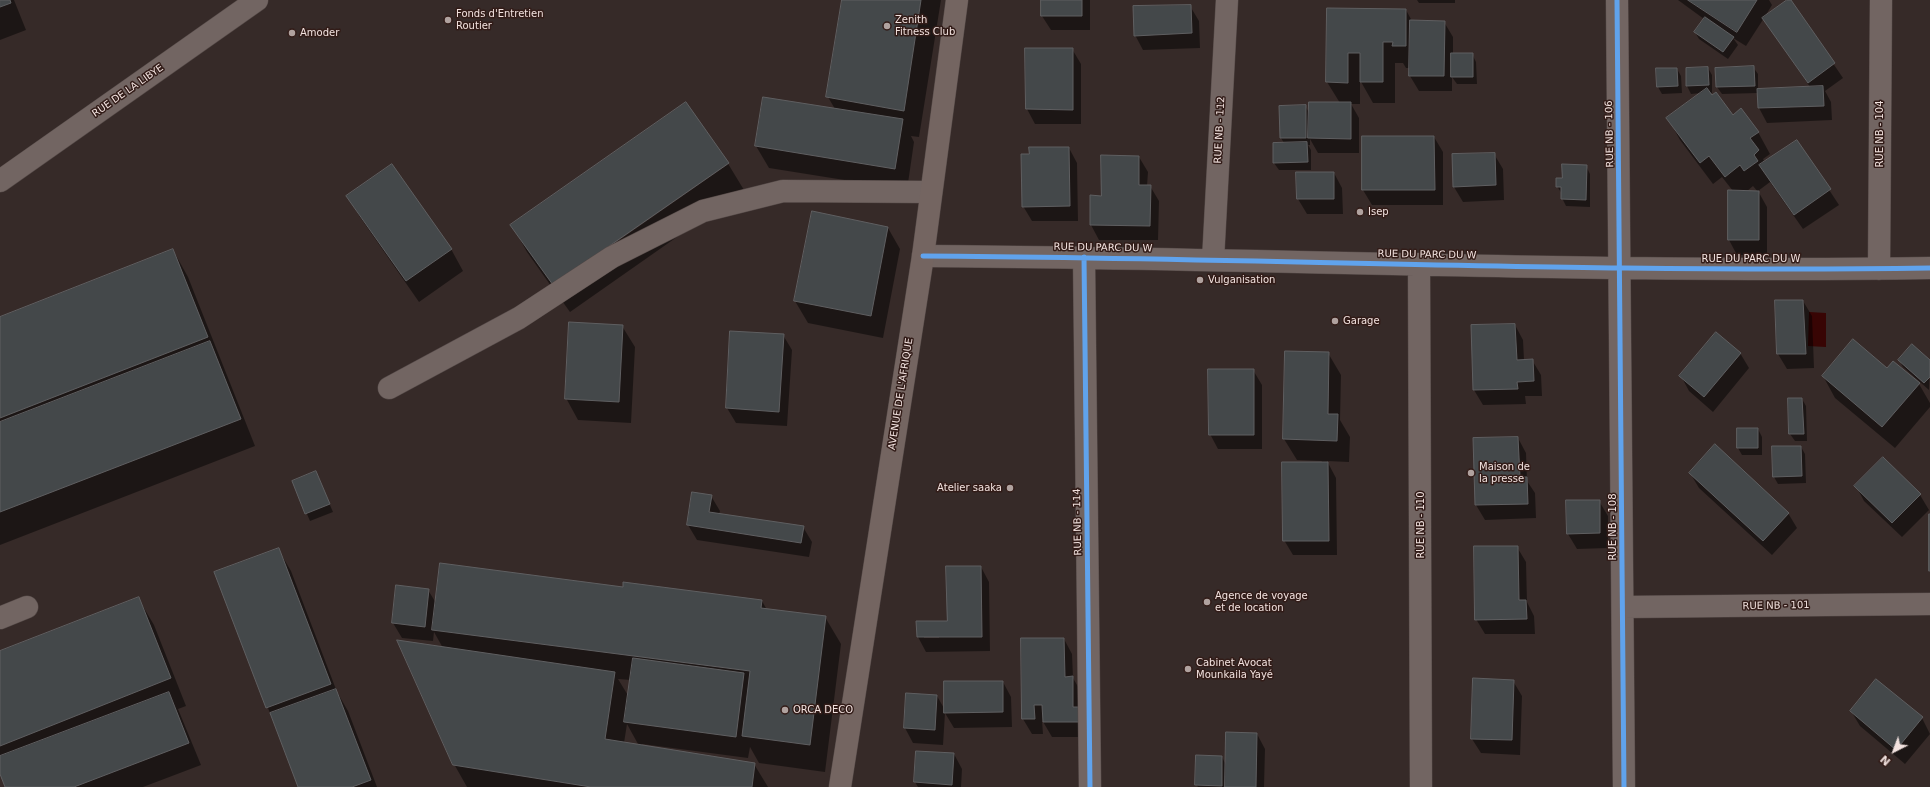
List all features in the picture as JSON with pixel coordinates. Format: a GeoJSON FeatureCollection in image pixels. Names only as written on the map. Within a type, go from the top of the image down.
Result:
{"type":"FeatureCollection","features":[{"type":"Feature","properties":{"kind":"main road","name":"AVENUE DE L'AFRIQUE"},"geometry":{"type":"LineString","coordinates":[[840,787],[923,256],[957,0]]}},
{"type":"Feature","properties":{"kind":"street","name":"RUE DE LA LIBYE"},"geometry":{"type":"LineString","coordinates":[[0,181],[257,0]]}},
{"type":"Feature","properties":{"kind":"street","name":"RUE NB - 112"},"geometry":{"type":"LineString","coordinates":[[1213,260],[1227,0]]}},
{"type":"Feature","properties":{"kind":"street","name":"RUE NB - 106"},"geometry":{"type":"LineString","coordinates":[[1617,0],[1620,267]]}},
{"type":"Feature","properties":{"kind":"street","name":"RUE NB - 104"},"geometry":{"type":"LineString","coordinates":[[1879,269],[1881,0]]}},
{"type":"Feature","properties":{"kind":"street"},"geometry":{"type":"LineString","coordinates":[[388,388],[519,318],[612,258],[703,211],[783,191],[931,192]]}},
{"type":"Feature","properties":{"kind":"street","name":"RUE DU PARC DU W"},"geometry":{"type":"LineString","coordinates":[[923,256],[1084,257],[1620,267],[1930,268]]}},
{"type":"Feature","properties":{"kind":"street","name":"RUE NB - 114"},"geometry":{"type":"LineString","coordinates":[[1084,257],[1090,787]]}},
{"type":"Feature","properties":{"kind":"street","name":"RUE NB - 110"},"geometry":{"type":"LineString","coordinates":[[1419,264],[1421,787]]}},
{"type":"Feature","properties":{"kind":"street","name":"RUE NB - 108"},"geometry":{"type":"LineString","coordinates":[[1620,267],[1624,787]]}},
{"type":"Feature","properties":{"kind":"street","name":"RUE NB - 101"},"geometry":{"type":"LineString","coordinates":[[1623,607],[1930,604]]}},
{"type":"Feature","properties":{"kind":"street"},"geometry":{"type":"LineString","coordinates":[[0,618],[27,607]]}},
{"type":"Feature","properties":{"kind":"shaded area"},"geometry":{"type":"Polygon","coordinates":[[[1809,312],[1826,313],[1826,347],[1808,346],[1809,312]]]}},
{"type":"Feature","properties":{"kind":"building"},"geometry":{"type":"Polygon","coordinates":[[[0,0],[10,0],[11,3],[0,7],[0,0]]]}},
{"type":"Feature","properties":{"kind":"building"},"geometry":{"type":"Polygon","coordinates":[[[842,0],[921,0],[904,111],[826,97],[842,0]]]}},
{"type":"Feature","properties":{"kind":"building"},"geometry":{"type":"Polygon","coordinates":[[[1041,0],[1082,0],[1082,16],[1041,16],[1041,0]]]}},
{"type":"Feature","properties":{"kind":"building"},"geometry":{"type":"Polygon","coordinates":[[[1688,0],[1757,0],[1737,32],[1688,0]]]}},
{"type":"Feature","properties":{"kind":"building"},"geometry":{"type":"Polygon","coordinates":[[[1787,0],[1791,0],[1835,63],[1808,83],[1762,18],[1787,0]]]}},
{"type":"Feature","properties":{"kind":"building"},"geometry":{"type":"Polygon","coordinates":[[[1191,5],[1192,33],[1134,36],[1133,6],[1191,5]]]}},
{"type":"Feature","properties":{"kind":"building"},"geometry":{"type":"Polygon","coordinates":[[[1327,8],[1406,9],[1406,46],[1392,46],[1393,42],[1383,42],[1383,82],[1360,82],[1360,53],[1348,53],[1348,83],[1326,82],[1327,8]]]}},
{"type":"Feature","properties":{"kind":"building"},"geometry":{"type":"Polygon","coordinates":[[[1705,17],[1734,37],[1723,52],[1694,32],[1705,17]]]}},
{"type":"Feature","properties":{"kind":"building"},"geometry":{"type":"Polygon","coordinates":[[[1410,20],[1445,21],[1444,76],[1409,76],[1410,20]]]}},
{"type":"Feature","properties":{"kind":"building"},"geometry":{"type":"Polygon","coordinates":[[[1025,48],[1073,48],[1073,110],[1026,109],[1025,48]]]}},
{"type":"Feature","properties":{"kind":"building"},"geometry":{"type":"Polygon","coordinates":[[[1451,53],[1473,53],[1473,77],[1451,77],[1451,53]]]}},
{"type":"Feature","properties":{"kind":"building"},"geometry":{"type":"Polygon","coordinates":[[[1754,66],[1755,86],[1716,87],[1715,68],[1754,66]]]}},
{"type":"Feature","properties":{"kind":"building"},"geometry":{"type":"Polygon","coordinates":[[[1708,67],[1709,85],[1686,86],[1686,68],[1708,67]]]}},
{"type":"Feature","properties":{"kind":"building"},"geometry":{"type":"Polygon","coordinates":[[[1656,68],[1677,68],[1678,86],[1657,87],[1656,68]]]}},
{"type":"Feature","properties":{"kind":"building"},"geometry":{"type":"Polygon","coordinates":[[[1823,86],[1824,106],[1758,108],[1757,89],[1823,86]]]}},
{"type":"Feature","properties":{"kind":"building"},"geometry":{"type":"Polygon","coordinates":[[[1707,88],[1712,95],[1716,92],[1733,115],[1741,108],[1759,132],[1750,138],[1759,150],[1754,155],[1758,161],[1744,171],[1740,165],[1725,177],[1709,156],[1700,163],[1666,118],[1707,88]]]}},
{"type":"Feature","properties":{"kind":"building"},"geometry":{"type":"Polygon","coordinates":[[[763,97],[903,119],[895,169],[755,146],[763,97]]]}},
{"type":"Feature","properties":{"kind":"building"},"geometry":{"type":"Polygon","coordinates":[[[686,102],[729,163],[553,285],[510,225],[686,102]]]}},
{"type":"Feature","properties":{"kind":"building"},"geometry":{"type":"Polygon","coordinates":[[[1309,102],[1351,102],[1351,139],[1308,138],[1309,102]]]}},
{"type":"Feature","properties":{"kind":"building"},"geometry":{"type":"Polygon","coordinates":[[[1306,105],[1306,138],[1280,138],[1279,106],[1306,105]]]}},
{"type":"Feature","properties":{"kind":"building"},"geometry":{"type":"Polygon","coordinates":[[[1362,136],[1434,136],[1435,190],[1362,190],[1362,136]]]}},
{"type":"Feature","properties":{"kind":"building"},"geometry":{"type":"Polygon","coordinates":[[[1797,140],[1831,189],[1794,215],[1759,165],[1797,140]]]}},
{"type":"Feature","properties":{"kind":"building"},"geometry":{"type":"Polygon","coordinates":[[[1307,142],[1308,162],[1273,163],[1273,143],[1307,142]]]}},
{"type":"Feature","properties":{"kind":"building"},"geometry":{"type":"Polygon","coordinates":[[[1029,147],[1069,147],[1070,206],[1022,207],[1021,154],[1029,154],[1029,147]]]}},
{"type":"Feature","properties":{"kind":"building"},"geometry":{"type":"Polygon","coordinates":[[[1495,153],[1496,185],[1453,187],[1452,154],[1495,153]]]}},
{"type":"Feature","properties":{"kind":"building"},"geometry":{"type":"Polygon","coordinates":[[[1101,155],[1139,156],[1139,185],[1151,185],[1150,226],[1090,225],[1090,195],[1101,196],[1101,155]]]}},
{"type":"Feature","properties":{"kind":"building"},"geometry":{"type":"Polygon","coordinates":[[[392,164],[452,249],[406,281],[346,196],[392,164]]]}},
{"type":"Feature","properties":{"kind":"building"},"geometry":{"type":"Polygon","coordinates":[[[1562,164],[1587,165],[1586,200],[1561,199],[1561,187],[1556,187],[1556,178],[1562,178],[1562,164]]]}},
{"type":"Feature","properties":{"kind":"building"},"geometry":{"type":"Polygon","coordinates":[[[1296,172],[1334,172],[1334,199],[1297,199],[1296,172]]]}},
{"type":"Feature","properties":{"kind":"building"},"geometry":{"type":"Polygon","coordinates":[[[1728,190],[1759,191],[1759,240],[1728,240],[1728,190]]]}},
{"type":"Feature","properties":{"kind":"building"},"geometry":{"type":"Polygon","coordinates":[[[812,211],[888,227],[871,316],[794,301],[812,211]]]}},
{"type":"Feature","properties":{"kind":"building"},"geometry":{"type":"Polygon","coordinates":[[[173,249],[208,337],[0,418],[0,317],[173,249]]]}},
{"type":"Feature","properties":{"kind":"building"},"geometry":{"type":"Polygon","coordinates":[[[1775,300],[1803,300],[1806,354],[1777,354],[1775,300]]]}},
{"type":"Feature","properties":{"kind":"building"},"geometry":{"type":"Polygon","coordinates":[[[569,322],[623,325],[619,402],[565,399],[569,322]]]}},
{"type":"Feature","properties":{"kind":"building"},"geometry":{"type":"Polygon","coordinates":[[[1515,324],[1517,360],[1533,359],[1534,381],[1517,382],[1518,389],[1473,390],[1471,325],[1515,324]]]}},
{"type":"Feature","properties":{"kind":"building"},"geometry":{"type":"Polygon","coordinates":[[[730,331],[784,334],[779,412],[726,408],[730,331]]]}},
{"type":"Feature","properties":{"kind":"building"},"geometry":{"type":"Polygon","coordinates":[[[1716,332],[1741,353],[1704,397],[1679,376],[1716,332]]]}},
{"type":"Feature","properties":{"kind":"building"},"geometry":{"type":"Polygon","coordinates":[[[1853,339],[1887,368],[1893,361],[1920,383],[1882,427],[1822,376],[1853,339]]]}},
{"type":"Feature","properties":{"kind":"building"},"geometry":{"type":"Polygon","coordinates":[[[210,341],[241,419],[0,512],[0,422],[210,341]]]}},
{"type":"Feature","properties":{"kind":"building"},"geometry":{"type":"Polygon","coordinates":[[[1912,344],[1930,360],[1930,377],[1924,383],[1898,360],[1912,344]]]}},
{"type":"Feature","properties":{"kind":"building"},"geometry":{"type":"Polygon","coordinates":[[[1285,351],[1329,352],[1328,414],[1338,414],[1337,441],[1283,439],[1285,351]]]}},
{"type":"Feature","properties":{"kind":"building"},"geometry":{"type":"Polygon","coordinates":[[[1208,369],[1254,369],[1254,435],[1209,435],[1208,369]]]}},
{"type":"Feature","properties":{"kind":"building"},"geometry":{"type":"Polygon","coordinates":[[[1788,398],[1802,398],[1804,434],[1789,434],[1788,398]]]}},
{"type":"Feature","properties":{"kind":"building"},"geometry":{"type":"Polygon","coordinates":[[[1737,428],[1758,428],[1758,448],[1737,448],[1737,428]]]}},
{"type":"Feature","properties":{"kind":"building"},"geometry":{"type":"Polygon","coordinates":[[[1518,437],[1520,477],[1527,477],[1528,504],[1475,505],[1473,438],[1518,437]]]}},
{"type":"Feature","properties":{"kind":"building"},"geometry":{"type":"Polygon","coordinates":[[[1715,444],[1789,513],[1763,541],[1689,473],[1715,444]]]}},
{"type":"Feature","properties":{"kind":"building"},"geometry":{"type":"Polygon","coordinates":[[[1772,446],[1801,446],[1802,476],[1773,477],[1772,446]]]}},
{"type":"Feature","properties":{"kind":"building"},"geometry":{"type":"Polygon","coordinates":[[[1883,457],[1921,494],[1892,523],[1854,486],[1883,457]]]}},
{"type":"Feature","properties":{"kind":"building"},"geometry":{"type":"Polygon","coordinates":[[[1282,462],[1328,462],[1329,541],[1283,541],[1282,462]]]}},
{"type":"Feature","properties":{"kind":"building"},"geometry":{"type":"Polygon","coordinates":[[[316,471],[330,504],[305,514],[292,481],[316,471]]]}},
{"type":"Feature","properties":{"kind":"building"},"geometry":{"type":"Polygon","coordinates":[[[692,492],[712,495],[709,512],[804,526],[801,543],[687,525],[692,492]]]}},
{"type":"Feature","properties":{"kind":"building"},"geometry":{"type":"Polygon","coordinates":[[[1566,500],[1600,500],[1600,533],[1567,534],[1566,500]]]}},
{"type":"Feature","properties":{"kind":"building"},"geometry":{"type":"Polygon","coordinates":[[[1930,514],[1930,571],[1929,571],[1930,514]]]}},
{"type":"Feature","properties":{"kind":"building"},"geometry":{"type":"Polygon","coordinates":[[[1474,546],[1518,546],[1519,600],[1526,600],[1527,619],[1475,620],[1474,546]]]}},
{"type":"Feature","properties":{"kind":"building"},"geometry":{"type":"Polygon","coordinates":[[[279,548],[331,684],[266,708],[214,572],[279,548]]]}},
{"type":"Feature","properties":{"kind":"building"},"geometry":{"type":"Polygon","coordinates":[[[440,563],[623,587],[623,582],[762,600],[761,608],[826,616],[810,745],[742,736],[750,671],[432,630],[440,563]]]}},
{"type":"Feature","properties":{"kind":"building"},"geometry":{"type":"Polygon","coordinates":[[[946,566],[981,566],[982,637],[917,637],[916,621],[947,621],[946,566]]]}},
{"type":"Feature","properties":{"kind":"building"},"geometry":{"type":"Polygon","coordinates":[[[396,585],[429,589],[425,627],[392,623],[396,585]]]}},
{"type":"Feature","properties":{"kind":"building"},"geometry":{"type":"Polygon","coordinates":[[[139,597],[171,678],[0,746],[0,651],[139,597]]]}},
{"type":"Feature","properties":{"kind":"building"},"geometry":{"type":"Polygon","coordinates":[[[1021,638],[1064,638],[1065,677],[1073,676],[1073,707],[1082,707],[1083,722],[1043,722],[1042,705],[1034,705],[1035,719],[1022,719],[1021,638]]]}},
{"type":"Feature","properties":{"kind":"building"},"geometry":{"type":"Polygon","coordinates":[[[397,640],[615,672],[605,739],[755,763],[752,787],[591,787],[453,765],[397,640]]]}},
{"type":"Feature","properties":{"kind":"building"},"geometry":{"type":"Polygon","coordinates":[[[633,658],[744,673],[736,737],[624,722],[633,658]]]}},
{"type":"Feature","properties":{"kind":"building"},"geometry":{"type":"Polygon","coordinates":[[[1473,678],[1514,680],[1512,740],[1471,739],[1473,678]]]}},
{"type":"Feature","properties":{"kind":"building"},"geometry":{"type":"Polygon","coordinates":[[[1876,679],[1923,717],[1896,750],[1850,711],[1876,679]]]}},
{"type":"Feature","properties":{"kind":"building"},"geometry":{"type":"Polygon","coordinates":[[[944,681],[1003,681],[1003,712],[944,713],[944,681]]]}},
{"type":"Feature","properties":{"kind":"building"},"geometry":{"type":"Polygon","coordinates":[[[336,689],[371,780],[352,787],[298,787],[270,713],[336,689]]]}},
{"type":"Feature","properties":{"kind":"building"},"geometry":{"type":"Polygon","coordinates":[[[169,692],[189,743],[74,787],[5,787],[0,774],[0,756],[169,692]]]}},
{"type":"Feature","properties":{"kind":"building"},"geometry":{"type":"Polygon","coordinates":[[[906,693],[937,695],[935,730],[904,728],[906,693]]]}},
{"type":"Feature","properties":{"kind":"building"},"geometry":{"type":"Polygon","coordinates":[[[1226,732],[1257,733],[1256,787],[1225,787],[1226,732]]]}},
{"type":"Feature","properties":{"kind":"building"},"geometry":{"type":"Polygon","coordinates":[[[916,751],[954,753],[952,785],[914,782],[916,751]]]}},
{"type":"Feature","properties":{"kind":"building"},"geometry":{"type":"Polygon","coordinates":[[[1196,755],[1222,756],[1222,786],[1195,785],[1196,755]]]}},
{"type":"Feature","properties":{"kind":"cycle path"},"geometry":{"type":"LineString","coordinates":[[1617,0],[1624,787]]}},
{"type":"Feature","properties":{"kind":"cycle path"},"geometry":{"type":"LineString","coordinates":[[923,256],[1678,269],[1930,268]]}},
{"type":"Feature","properties":{"kind":"cycle path"},"geometry":{"type":"LineString","coordinates":[[1084,257],[1090,787]]}},
{"type":"Feature","properties":{"kind":"place","name":"Fonds d'Entretien Routier"},"geometry":{"type":"Point","coordinates":[448,20]}},
{"type":"Feature","properties":{"kind":"place","name":"Zenith Fitness Club"},"geometry":{"type":"Point","coordinates":[887,26]}},
{"type":"Feature","properties":{"kind":"place","name":"Amoder"},"geometry":{"type":"Point","coordinates":[292,33]}},
{"type":"Feature","properties":{"kind":"place","name":"Isep"},"geometry":{"type":"Point","coordinates":[1360,212]}},
{"type":"Feature","properties":{"kind":"place","name":"Vulganisation"},"geometry":{"type":"Point","coordinates":[1200,280]}},
{"type":"Feature","properties":{"kind":"place","name":"Garage"},"geometry":{"type":"Point","coordinates":[1335,321]}},
{"type":"Feature","properties":{"kind":"place","name":"Maison de la presse"},"geometry":{"type":"Point","coordinates":[1471,473]}},
{"type":"Feature","properties":{"kind":"place","name":"Atelier saaka"},"geometry":{"type":"Point","coordinates":[1010,488]}},
{"type":"Feature","properties":{"kind":"place","name":"Agence de voyage et de location"},"geometry":{"type":"Point","coordinates":[1207,602]}},
{"type":"Feature","properties":{"kind":"place","name":"Cabinet Avocat Mounkaila Yayé"},"geometry":{"type":"Point","coordinates":[1188,669]}},
{"type":"Feature","properties":{"kind":"place","name":"ORCA DECO"},"geometry":{"type":"Point","coordinates":[785,710]}}]}
